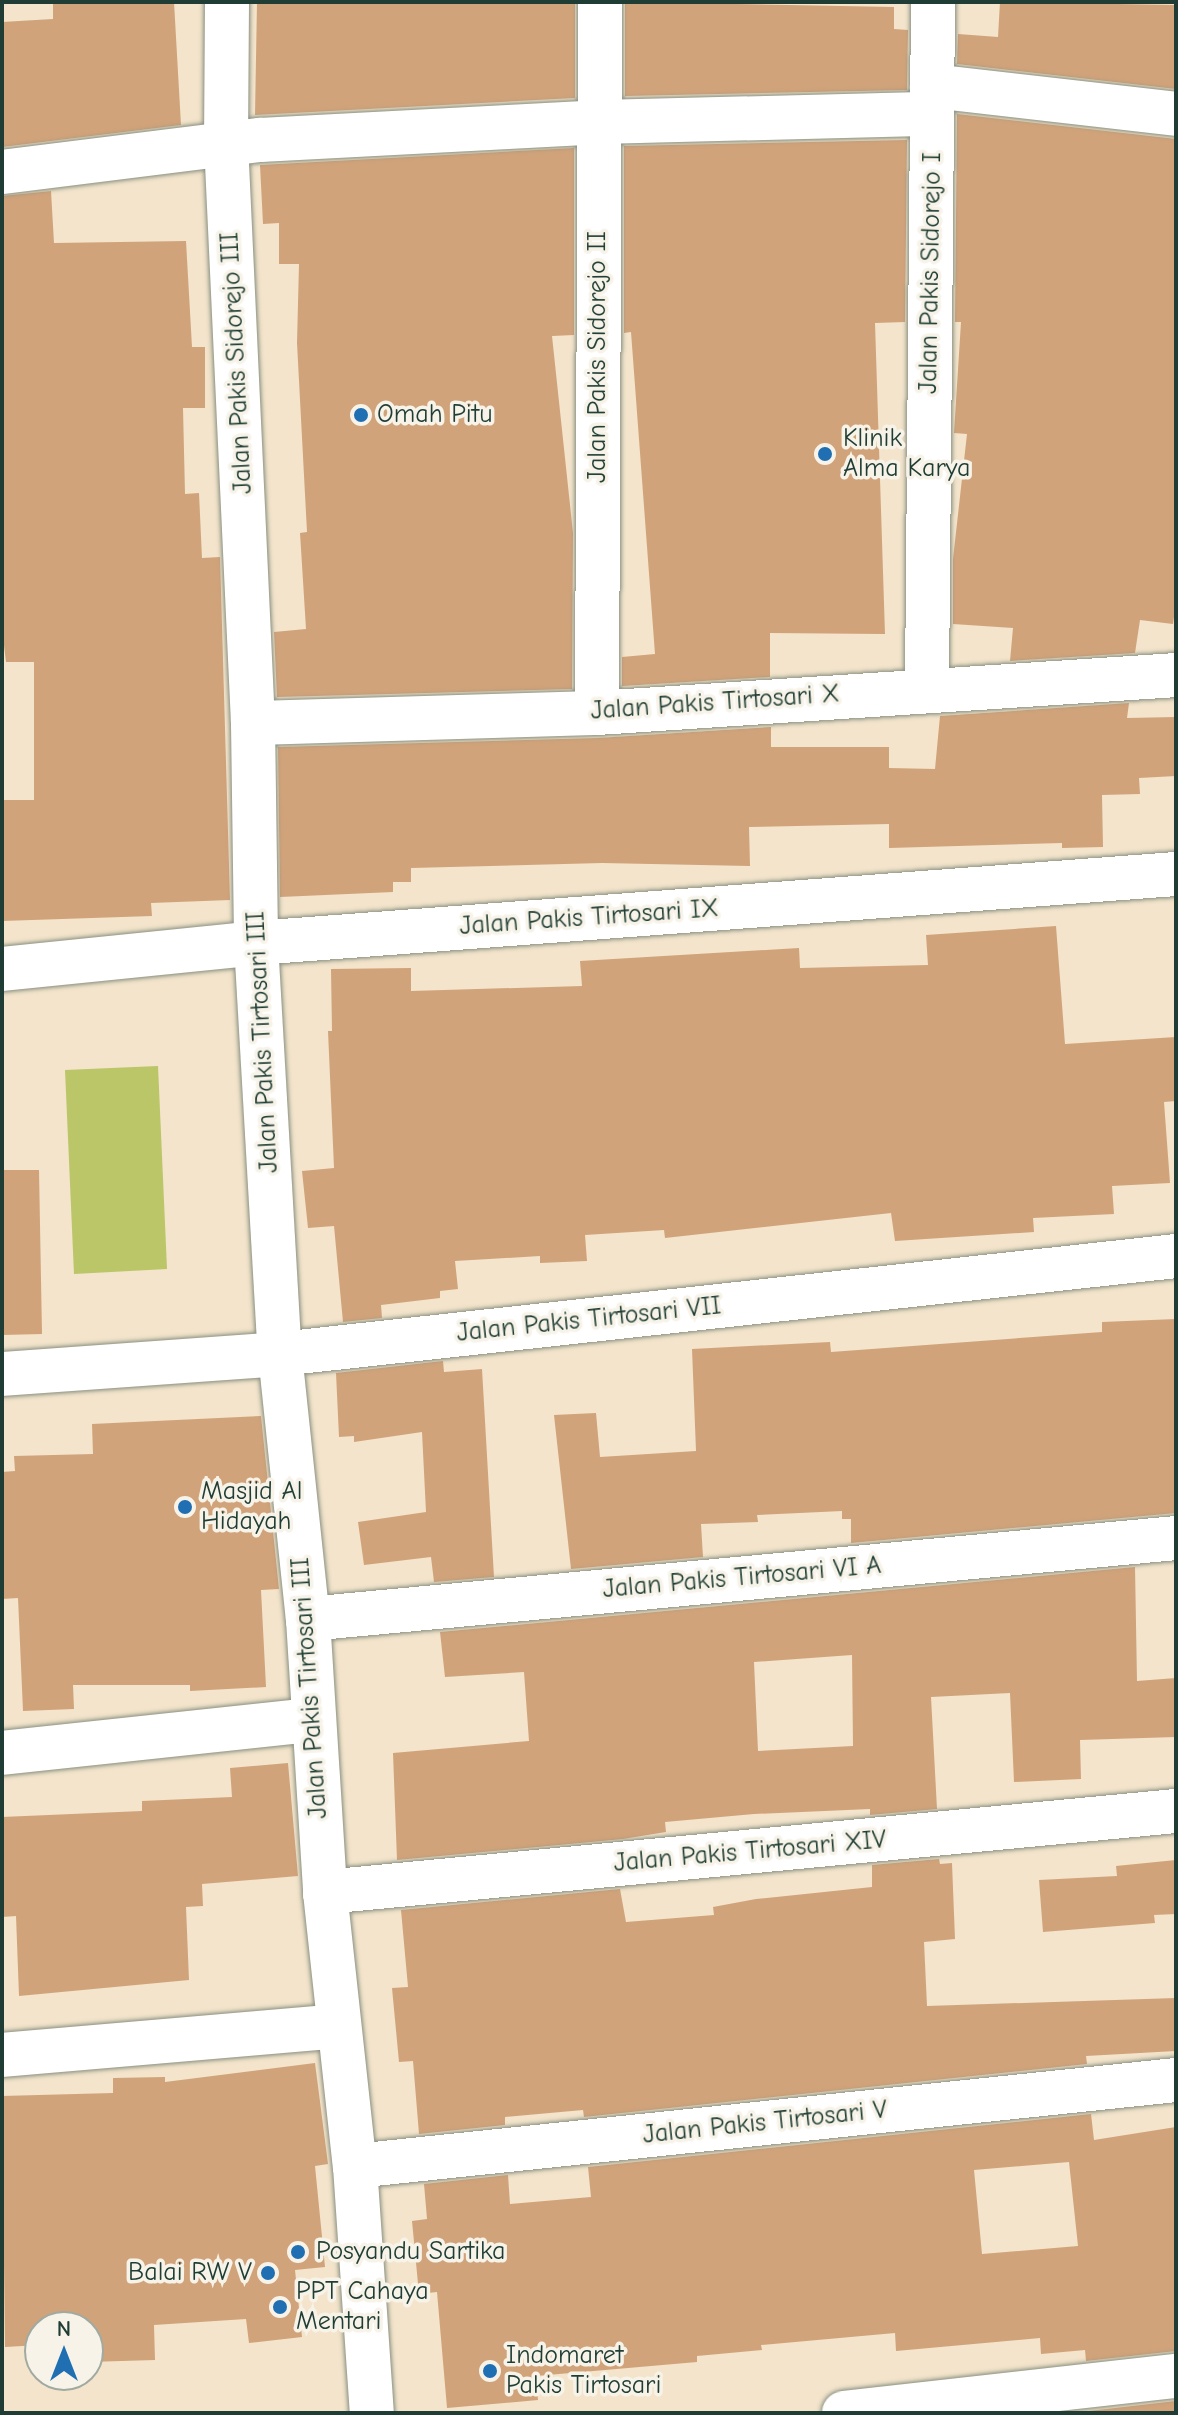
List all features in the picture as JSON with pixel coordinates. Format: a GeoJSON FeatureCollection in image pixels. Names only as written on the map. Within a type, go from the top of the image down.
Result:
{"type":"FeatureCollection","features":[{"type":"Feature","properties":{"kind":"street","name":"Jalan Pakis Sidorejo III"},"geometry":{"type":"LineString","coordinates":[[227,2],[226,142],[253,723]]}},
{"type":"Feature","properties":{"kind":"street","name":"Jalan Pakis Sidorejo II"},"geometry":{"type":"LineString","coordinates":[[597,713],[600,2]]}},
{"type":"Feature","properties":{"kind":"street","name":"Jalan Pakis Sidorejo I"},"geometry":{"type":"LineString","coordinates":[[927,688],[933,2]]}},
{"type":"Feature","properties":{"kind":"street"},"geometry":{"type":"LineString","coordinates":[[2,172],[226,142],[932,100],[1176,114]]}},
{"type":"Feature","properties":{"kind":"street","name":"Jalan Pakis Tirtosari X"},"geometry":{"type":"LineString","coordinates":[[253,723],[597,713],[927,688],[1176,675]]}},
{"type":"Feature","properties":{"kind":"street","name":"Jalan Pakis Tirtosari III"},"geometry":{"type":"LineString","coordinates":[[253,723],[256,943],[280,1354],[308,1619],[325,1892],[355,2166],[372,2413]]}},
{"type":"Feature","properties":{"kind":"street","name":"Jalan Pakis Tirtosari IX"},"geometry":{"type":"LineString","coordinates":[[2,969],[256,943],[1176,874]]}},
{"type":"Feature","properties":{"kind":"street","name":"Jalan Pakis Tirtosari VII"},"geometry":{"type":"LineString","coordinates":[[2,1374],[280,1354],[1176,1256]]}},
{"type":"Feature","properties":{"kind":"street","name":"Jalan Pakis Tirtosari VI A"},"geometry":{"type":"LineString","coordinates":[[308,1619],[1176,1538]]}},
{"type":"Feature","properties":{"kind":"street"},"geometry":{"type":"LineString","coordinates":[[2,1753],[313,1720]]}},
{"type":"Feature","properties":{"kind":"street","name":"Jalan Pakis Tirtosari XIV"},"geometry":{"type":"LineString","coordinates":[[325,1892],[1176,1811]]}},
{"type":"Feature","properties":{"kind":"street"},"geometry":{"type":"LineString","coordinates":[[2,2055],[339,2026]]}},
{"type":"Feature","properties":{"kind":"street","name":"Jalan Pakis Tirtosari V"},"geometry":{"type":"LineString","coordinates":[[355,2166],[1176,2080]]}},
{"type":"Feature","properties":{"kind":"street"},"geometry":{"type":"LineString","coordinates":[[844,2413],[1176,2376]]}},
{"type":"Feature","properties":{"kind":"green space"},"geometry":{"type":"Polygon","coordinates":[[[158,1066],[167,1269],[74,1274],[65,1070],[158,1066]]]}},
{"type":"Feature","properties":{"kind":"building"},"geometry":{"type":"Polygon","coordinates":[[[174,2],[181,125],[2,147],[2,22],[53,19],[53,3],[174,2]]]}},
{"type":"Feature","properties":{"kind":"building"},"geometry":{"type":"Polygon","coordinates":[[[257,2],[575,2],[575,98],[255,115],[257,2]]]}},
{"type":"Feature","properties":{"kind":"building"},"geometry":{"type":"Polygon","coordinates":[[[625,2],[894,7],[894,29],[908,30],[907,90],[625,96],[625,2]]]}},
{"type":"Feature","properties":{"kind":"building"},"geometry":{"type":"Polygon","coordinates":[[[1000,2],[1176,5],[1176,89],[957,64],[958,34],[998,37],[1000,2]]]}},
{"type":"Feature","properties":{"kind":"building"},"geometry":{"type":"Polygon","coordinates":[[[957,114],[1176,139],[1176,602],[1173,624],[1140,620],[1135,653],[1010,661],[1013,628],[953,624],[953,559],[967,434],[954,433],[961,322],[955,322],[957,114]]]}},
{"type":"Feature","properties":{"kind":"building"},"geometry":{"type":"Polygon","coordinates":[[[907,140],[905,322],[875,323],[885,634],[770,633],[770,677],[622,686],[622,657],[655,654],[631,332],[624,333],[624,146],[907,140]]]}},
{"type":"Feature","properties":{"kind":"building"},"geometry":{"type":"Polygon","coordinates":[[[574,148],[574,335],[552,336],[573,533],[572,689],[277,697],[274,632],[306,629],[300,533],[307,532],[297,343],[299,264],[279,264],[279,223],[263,224],[260,165],[574,148]]]}},
{"type":"Feature","properties":{"kind":"building"},"geometry":{"type":"Polygon","coordinates":[[[51,191],[54,243],[186,241],[192,347],[205,347],[205,408],[183,408],[185,494],[199,493],[202,558],[220,557],[230,900],[151,903],[152,916],[2,921],[2,800],[34,800],[34,662],[6,662],[2,629],[2,196],[51,191]]]}},
{"type":"Feature","properties":{"kind":"building"},"geometry":{"type":"Polygon","coordinates":[[[1129,703],[1127,718],[1176,717],[1176,776],[1139,778],[1140,794],[1102,795],[1103,847],[1062,848],[1062,843],[889,848],[889,824],[749,827],[750,866],[602,863],[411,868],[411,882],[393,882],[393,892],[280,897],[278,747],[598,738],[771,727],[771,747],[889,747],[889,768],[935,769],[940,716],[1129,703]]]}},
{"type":"Feature","properties":{"kind":"building"},"geometry":{"type":"Polygon","coordinates":[[[1056,926],[1065,1044],[1176,1037],[1176,1101],[1164,1102],[1170,1183],[1112,1186],[1114,1214],[1033,1218],[1034,1232],[895,1241],[891,1213],[665,1238],[664,1230],[585,1235],[587,1261],[540,1263],[540,1256],[455,1261],[458,1289],[440,1291],[440,1298],[381,1305],[382,1318],[343,1322],[334,1226],[308,1228],[302,1171],[334,1168],[328,1031],[332,1031],[331,969],[411,968],[411,991],[582,986],[580,961],[799,948],[800,968],[928,965],[926,935],[1056,926]]]}},
{"type":"Feature","properties":{"kind":"building"},"geometry":{"type":"Polygon","coordinates":[[[2,1170],[39,1170],[42,1334],[2,1335],[2,1170]]]}},
{"type":"Feature","properties":{"kind":"building"},"geometry":{"type":"Polygon","coordinates":[[[1176,1319],[1176,1513],[851,1543],[851,1519],[842,1519],[842,1511],[757,1515],[758,1522],[701,1524],[703,1557],[571,1569],[554,1415],[596,1413],[600,1457],[696,1451],[692,1349],[830,1342],[831,1352],[1102,1332],[1102,1322],[1176,1319]]]}},
{"type":"Feature","properties":{"kind":"building"},"geometry":{"type":"Polygon","coordinates":[[[443,1361],[444,1372],[482,1369],[494,1577],[434,1582],[431,1557],[364,1565],[358,1522],[426,1512],[422,1432],[354,1442],[354,1436],[339,1437],[336,1373],[443,1361]]]}},
{"type":"Feature","properties":{"kind":"building"},"geometry":{"type":"Polygon","coordinates":[[[261,1416],[279,1589],[261,1590],[266,1687],[190,1691],[190,1685],[73,1685],[74,1709],[23,1711],[18,1598],[2,1599],[2,1472],[15,1471],[14,1456],[93,1454],[92,1424],[261,1416]]]}},
{"type":"Feature","properties":{"kind":"building"},"geometry":{"type":"Polygon","coordinates":[[[1135,1567],[1137,1681],[1176,1678],[1176,1737],[1080,1740],[1081,1779],[1014,1782],[1010,1693],[931,1697],[937,1809],[870,1815],[870,1809],[754,1814],[665,1822],[666,1832],[623,1839],[397,1860],[393,1753],[529,1741],[524,1672],[445,1677],[440,1632],[1135,1567]],[[852,1655],[754,1662],[758,1751],[853,1746],[852,1655]]]}},
{"type":"Feature","properties":{"kind":"building"},"geometry":{"type":"Polygon","coordinates":[[[288,1763],[298,1876],[202,1884],[203,1906],[186,1907],[189,1980],[19,1996],[16,1916],[2,1917],[2,1817],[142,1811],[142,1801],[232,1797],[230,1768],[288,1763]]]}},
{"type":"Feature","properties":{"kind":"building"},"geometry":{"type":"Polygon","coordinates":[[[939,1859],[940,1864],[952,1863],[955,1939],[924,1942],[927,2006],[1176,1998],[1176,2051],[1086,2056],[1087,2064],[584,2117],[583,2110],[505,2117],[505,2125],[419,2134],[413,2061],[399,2062],[392,1988],[408,1987],[401,1910],[620,1889],[626,1922],[714,1915],[713,1907],[756,1899],[872,1887],[872,1865],[939,1859]]]}},
{"type":"Feature","properties":{"kind":"building"},"geometry":{"type":"Polygon","coordinates":[[[1176,1860],[1176,1914],[1154,1915],[1155,1923],[1043,1932],[1039,1880],[1117,1876],[1116,1866],[1176,1860]]]}},
{"type":"Feature","properties":{"kind":"building"},"geometry":{"type":"Polygon","coordinates":[[[315,2063],[328,2164],[315,2166],[325,2267],[295,2270],[302,2337],[249,2343],[246,2319],[154,2325],[155,2360],[104,2362],[104,2311],[24,2311],[24,2346],[5,2347],[2,2096],[113,2093],[113,2078],[165,2077],[165,2082],[315,2063]]]}},
{"type":"Feature","properties":{"kind":"building"},"geometry":{"type":"Polygon","coordinates":[[[1091,2114],[1094,2140],[1176,2127],[1176,2351],[1086,2361],[1085,2350],[1041,2354],[1040,2338],[896,2351],[895,2333],[761,2345],[762,2350],[697,2356],[697,2362],[536,2376],[538,2400],[447,2408],[437,2292],[419,2294],[412,2221],[427,2219],[424,2184],[508,2175],[510,2204],[591,2197],[588,2167],[1091,2114]],[[1069,2162],[974,2170],[982,2254],[1078,2246],[1069,2162]]]}},
{"type":"Feature","properties":{"kind":"building"},"geometry":{"type":"Polygon","coordinates":[[[1176,2401],[1176,2413],[1089,2413],[1089,2411],[1176,2401]]]}},
{"type":"Feature","properties":{"kind":"place","name":"Omah Pitu"},"geometry":{"type":"Point","coordinates":[361,415]}},
{"type":"Feature","properties":{"kind":"place","name":"Klinik Alma Karya"},"geometry":{"type":"Point","coordinates":[825,454]}},
{"type":"Feature","properties":{"kind":"place","name":"Masjid Al Hidayah"},"geometry":{"type":"Point","coordinates":[185,1507]}},
{"type":"Feature","properties":{"kind":"place","name":"Posyandu Sartika"},"geometry":{"type":"Point","coordinates":[298,2252]}},
{"type":"Feature","properties":{"kind":"place","name":"Balai RW V"},"geometry":{"type":"Point","coordinates":[268,2273]}},
{"type":"Feature","properties":{"kind":"place","name":"PPT Cahaya Mentari"},"geometry":{"type":"Point","coordinates":[280,2307]}},
{"type":"Feature","properties":{"kind":"place","name":"Indomaret Pakis Tirtosari"},"geometry":{"type":"Point","coordinates":[490,2371]}}]}
